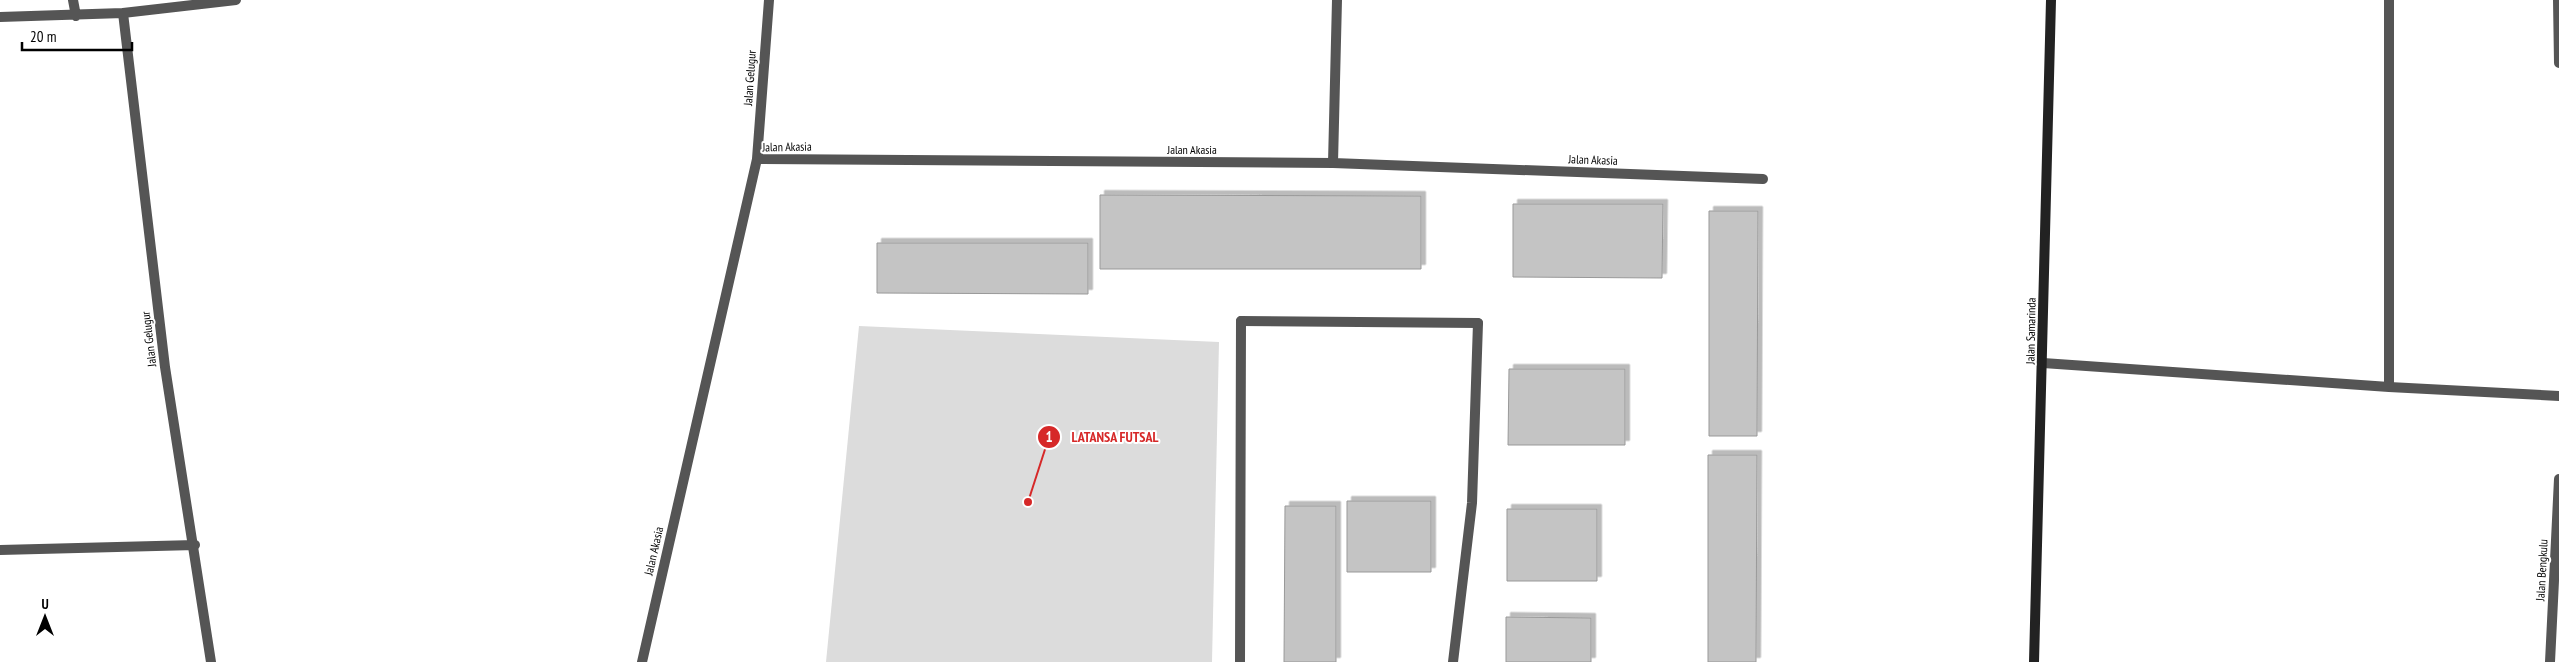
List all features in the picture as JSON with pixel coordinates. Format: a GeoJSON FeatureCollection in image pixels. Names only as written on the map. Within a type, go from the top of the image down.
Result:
{"type":"FeatureCollection","features":[{"type":"Feature","properties":{"kind":"street"},"geometry":{"type":"LineString","coordinates":[[73,0],[76,16]]}},
{"type":"Feature","properties":{"kind":"street"},"geometry":{"type":"LineString","coordinates":[[0,17],[76,16],[236,0]]}},
{"type":"Feature","properties":{"kind":"street","name":"Jalan Gelugur"},"geometry":{"type":"LineString","coordinates":[[757,158],[769,0]]}},
{"type":"Feature","properties":{"kind":"street"},"geometry":{"type":"LineString","coordinates":[[1333,163],[1337,0]]}},
{"type":"Feature","properties":{"kind":"street","name":"Jalan Samarinda"},"geometry":{"type":"LineString","coordinates":[[2034,662],[2051,0]]}},
{"type":"Feature","properties":{"kind":"street"},"geometry":{"type":"LineString","coordinates":[[2389,0],[2389,387]]}},
{"type":"Feature","properties":{"kind":"street"},"geometry":{"type":"LineString","coordinates":[[2558,0],[2559,63]]}},
{"type":"Feature","properties":{"kind":"street","name":"Jalan Gelugur"},"geometry":{"type":"LineString","coordinates":[[124,12],[165,367],[211,662]]}},
{"type":"Feature","properties":{"kind":"street","name":"Jalan Akasia"},"geometry":{"type":"LineString","coordinates":[[642,662],[757,158],[1333,163],[1763,179]]}},
{"type":"Feature","properties":{"kind":"street"},"geometry":{"type":"LineString","coordinates":[[1240,662],[1241,321],[1478,323],[1472,503],[1452,662]]}},
{"type":"Feature","properties":{"kind":"street"},"geometry":{"type":"LineString","coordinates":[[2043,363],[2389,387],[2559,396]]}},
{"type":"Feature","properties":{"kind":"street","name":"Jalan Bengkulu"},"geometry":{"type":"LineString","coordinates":[[2550,662],[2559,479]]}},
{"type":"Feature","properties":{"kind":"street"},"geometry":{"type":"LineString","coordinates":[[0,550],[194,545]]}},
{"type":"Feature","properties":{"kind":"shaded area"},"geometry":{"type":"Polygon","coordinates":[[[859,326],[1219,342],[1212,662],[826,662],[859,326]]]}},
{"type":"Feature","properties":{"kind":"building"},"geometry":{"type":"Polygon","coordinates":[[[1100,195],[1421,196],[1421,269],[1100,269],[1100,195]]]}},
{"type":"Feature","properties":{"kind":"building"},"geometry":{"type":"Polygon","coordinates":[[[1513,204],[1663,204],[1662,278],[1513,277],[1513,204]]]}},
{"type":"Feature","properties":{"kind":"building"},"geometry":{"type":"Polygon","coordinates":[[[1709,211],[1758,211],[1757,436],[1709,436],[1709,211]]]}},
{"type":"Feature","properties":{"kind":"building"},"geometry":{"type":"Polygon","coordinates":[[[877,243],[1088,243],[1088,294],[877,293],[877,243]]]}},
{"type":"Feature","properties":{"kind":"building"},"geometry":{"type":"Polygon","coordinates":[[[1509,369],[1625,369],[1625,445],[1508,445],[1509,369]]]}},
{"type":"Feature","properties":{"kind":"building"},"geometry":{"type":"Polygon","coordinates":[[[1708,455],[1757,455],[1756,662],[1708,662],[1708,455]]]}},
{"type":"Feature","properties":{"kind":"building"},"geometry":{"type":"Polygon","coordinates":[[[1347,501],[1431,501],[1431,572],[1347,572],[1347,501]]]}},
{"type":"Feature","properties":{"kind":"building"},"geometry":{"type":"Polygon","coordinates":[[[1285,506],[1336,506],[1336,662],[1284,662],[1285,506]]]}},
{"type":"Feature","properties":{"kind":"building"},"geometry":{"type":"Polygon","coordinates":[[[1507,509],[1597,509],[1597,581],[1507,581],[1507,509]]]}},
{"type":"Feature","properties":{"kind":"building"},"geometry":{"type":"Polygon","coordinates":[[[1506,617],[1591,618],[1591,662],[1506,662],[1506,617]]]}},
{"type":"Feature","properties":{"kind":"place","name":"LATANSA FUTSAL"},"geometry":{"type":"Point","coordinates":[1028,502]}}]}
